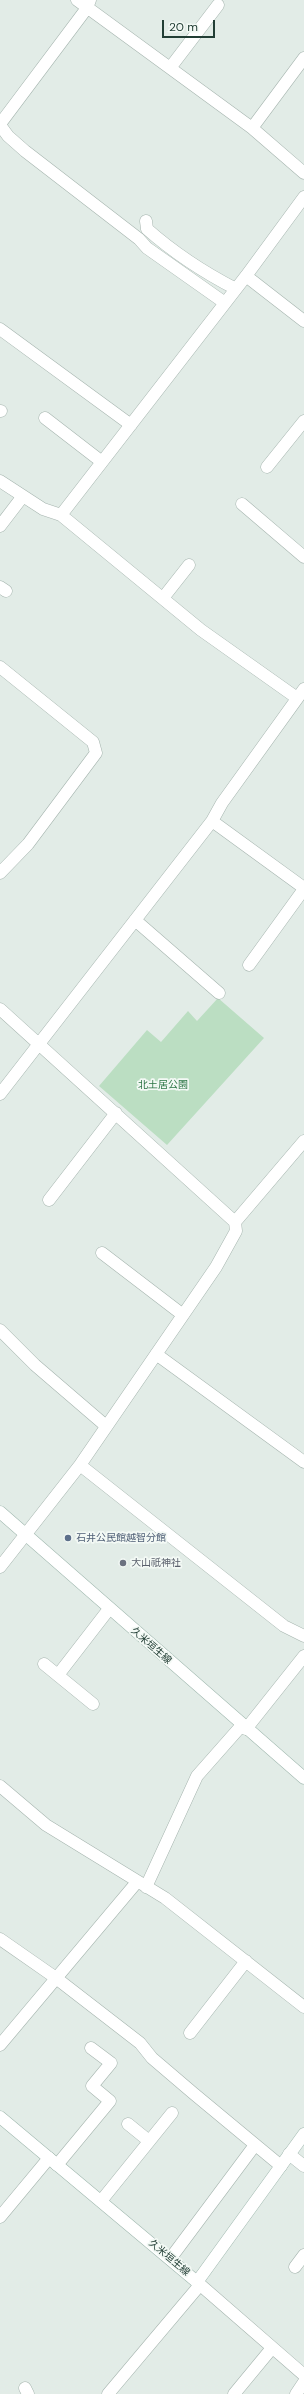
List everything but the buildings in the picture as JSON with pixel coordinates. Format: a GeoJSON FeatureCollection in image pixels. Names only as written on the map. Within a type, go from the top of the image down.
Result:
{"type":"FeatureCollection","features":[{"type":"Feature","properties":{"kind":"street"},"geometry":{"type":"LineString","coordinates":[[225,303],[147,248],[139,239],[25,151],[8,136],[0,124],[85,3],[252,128],[304,173]]}},
{"type":"Feature","properties":{"kind":"street"},"geometry":{"type":"LineString","coordinates":[[170,68],[218,5]]}},
{"type":"Feature","properties":{"kind":"street"},"geometry":{"type":"LineString","coordinates":[[252,128],[304,58]]}},
{"type":"Feature","properties":{"kind":"street"},"geometry":{"type":"LineString","coordinates":[[61,515],[246,276],[304,197]]}},
{"type":"Feature","properties":{"kind":"street"},"geometry":{"type":"LineString","coordinates":[[139,239],[146,225],[220,281],[236,289]]}},
{"type":"Feature","properties":{"kind":"street"},"geometry":{"type":"LineString","coordinates":[[246,276],[304,321]]}},
{"type":"Feature","properties":{"kind":"street"},"geometry":{"type":"LineString","coordinates":[[0,329],[131,425]]}},
{"type":"Feature","properties":{"kind":"street"},"geometry":{"type":"LineString","coordinates":[[45,418],[102,462]]}},
{"type":"Feature","properties":{"kind":"street"},"geometry":{"type":"LineString","coordinates":[[267,466],[304,421]]}},
{"type":"Feature","properties":{"kind":"street"},"geometry":{"type":"LineString","coordinates":[[0,481],[43,510],[61,515],[201,630],[301,693],[222,803],[212,821],[0,1094]]}},
{"type":"Feature","properties":{"kind":"street"},"geometry":{"type":"LineString","coordinates":[[0,526],[23,496]]}},
{"type":"Feature","properties":{"kind":"street"},"geometry":{"type":"LineString","coordinates":[[242,504],[304,557]]}},
{"type":"Feature","properties":{"kind":"street"},"geometry":{"type":"LineString","coordinates":[[163,598],[189,565]]}},
{"type":"Feature","properties":{"kind":"street"},"geometry":{"type":"LineString","coordinates":[[0,667],[93,742],[96,753],[28,844],[0,873]]}},
{"type":"Feature","properties":{"kind":"street"},"geometry":{"type":"LineString","coordinates":[[212,821],[304,888],[249,965]]}},
{"type":"Feature","properties":{"kind":"street"},"geometry":{"type":"LineString","coordinates":[[135,920],[219,992]]}},
{"type":"Feature","properties":{"kind":"street"},"geometry":{"type":"LineString","coordinates":[[0,1009],[235,1222],[236,1231],[220,1261],[80,1465],[0,1567]]}},
{"type":"Feature","properties":{"kind":"street"},"geometry":{"type":"LineString","coordinates":[[49,1200],[116,1113]]}},
{"type":"Feature","properties":{"kind":"street"},"geometry":{"type":"LineString","coordinates":[[235,1222],[304,1141]]}},
{"type":"Feature","properties":{"kind":"street"},"geometry":{"type":"LineString","coordinates":[[102,1253],[183,1315]]}},
{"type":"Feature","properties":{"kind":"street"},"geometry":{"type":"LineString","coordinates":[[0,1330],[35,1365],[106,1426]]}},
{"type":"Feature","properties":{"kind":"street"},"geometry":{"type":"LineString","coordinates":[[156,1354],[304,1462]]}},
{"type":"Feature","properties":{"kind":"street"},"geometry":{"type":"LineString","coordinates":[[80,1465],[284,1626],[304,1636]]}},
{"type":"Feature","properties":{"kind":"street","name":"久米垣生線"},"geometry":{"type":"LineString","coordinates":[[0,1512],[109,1609],[304,1778]]}},
{"type":"Feature","properties":{"kind":"street"},"geometry":{"type":"LineString","coordinates":[[58,1675],[109,1609]]}},
{"type":"Feature","properties":{"kind":"street"},"geometry":{"type":"LineString","coordinates":[[0,2045],[56,1978],[142,1885],[197,1776],[244,1727],[304,1656]]}},
{"type":"Feature","properties":{"kind":"street"},"geometry":{"type":"LineString","coordinates":[[44,1664],[93,1704]]}},
{"type":"Feature","properties":{"kind":"street"},"geometry":{"type":"LineString","coordinates":[[0,1786],[46,1825],[165,1898],[304,2007]]}},
{"type":"Feature","properties":{"kind":"street"},"geometry":{"type":"LineString","coordinates":[[0,1939],[56,1978],[140,2043],[152,2058],[281,2166]]}},
{"type":"Feature","properties":{"kind":"street"},"geometry":{"type":"LineString","coordinates":[[190,2033],[246,1961]]}},
{"type":"Feature","properties":{"kind":"street"},"geometry":{"type":"LineString","coordinates":[[0,2217],[110,2101],[92,2086],[111,2063],[91,2048]]}},
{"type":"Feature","properties":{"kind":"street"},"geometry":{"type":"LineString","coordinates":[[101,2201],[172,2113]]}},
{"type":"Feature","properties":{"kind":"street","name":"久米垣生線"},"geometry":{"type":"LineString","coordinates":[[0,2117],[198,2284],[304,2134]]}},
{"type":"Feature","properties":{"kind":"street"},"geometry":{"type":"LineString","coordinates":[[128,2124],[149,2141]]}},
{"type":"Feature","properties":{"kind":"street"},"geometry":{"type":"LineString","coordinates":[[170,2259],[255,2145]]}},
{"type":"Feature","properties":{"kind":"street"},"geometry":{"type":"LineString","coordinates":[[289,2154],[304,2166]]}},
{"type":"Feature","properties":{"kind":"street"},"geometry":{"type":"LineString","coordinates":[[295,2267],[304,2255]]}},
{"type":"Feature","properties":{"kind":"street"},"geometry":{"type":"LineString","coordinates":[[108,2394],[198,2284],[304,2375]]}},
{"type":"Feature","properties":{"kind":"street"},"geometry":{"type":"LineString","coordinates":[[234,2394],[272,2348]]}},
{"type":"Feature","properties":{"kind":"street"},"geometry":{"type":"LineString","coordinates":[[296,2394],[304,2382]]}},
{"type":"Feature","properties":{"kind":"green space","name":"北土居公園"},"geometry":{"type":"Polygon","coordinates":[[[218,998],[264,1038],[167,1145],[99,1086],[147,1030],[161,1042],[188,1011],[197,1021],[218,998]]]}},
{"type":"Feature","properties":{"kind":"place","name":"石井公民館越智分館"},"geometry":{"type":"Point","coordinates":[68,1538]}},
{"type":"Feature","properties":{"kind":"place","name":"大山祇神社"},"geometry":{"type":"Point","coordinates":[123,1563]}}]}
